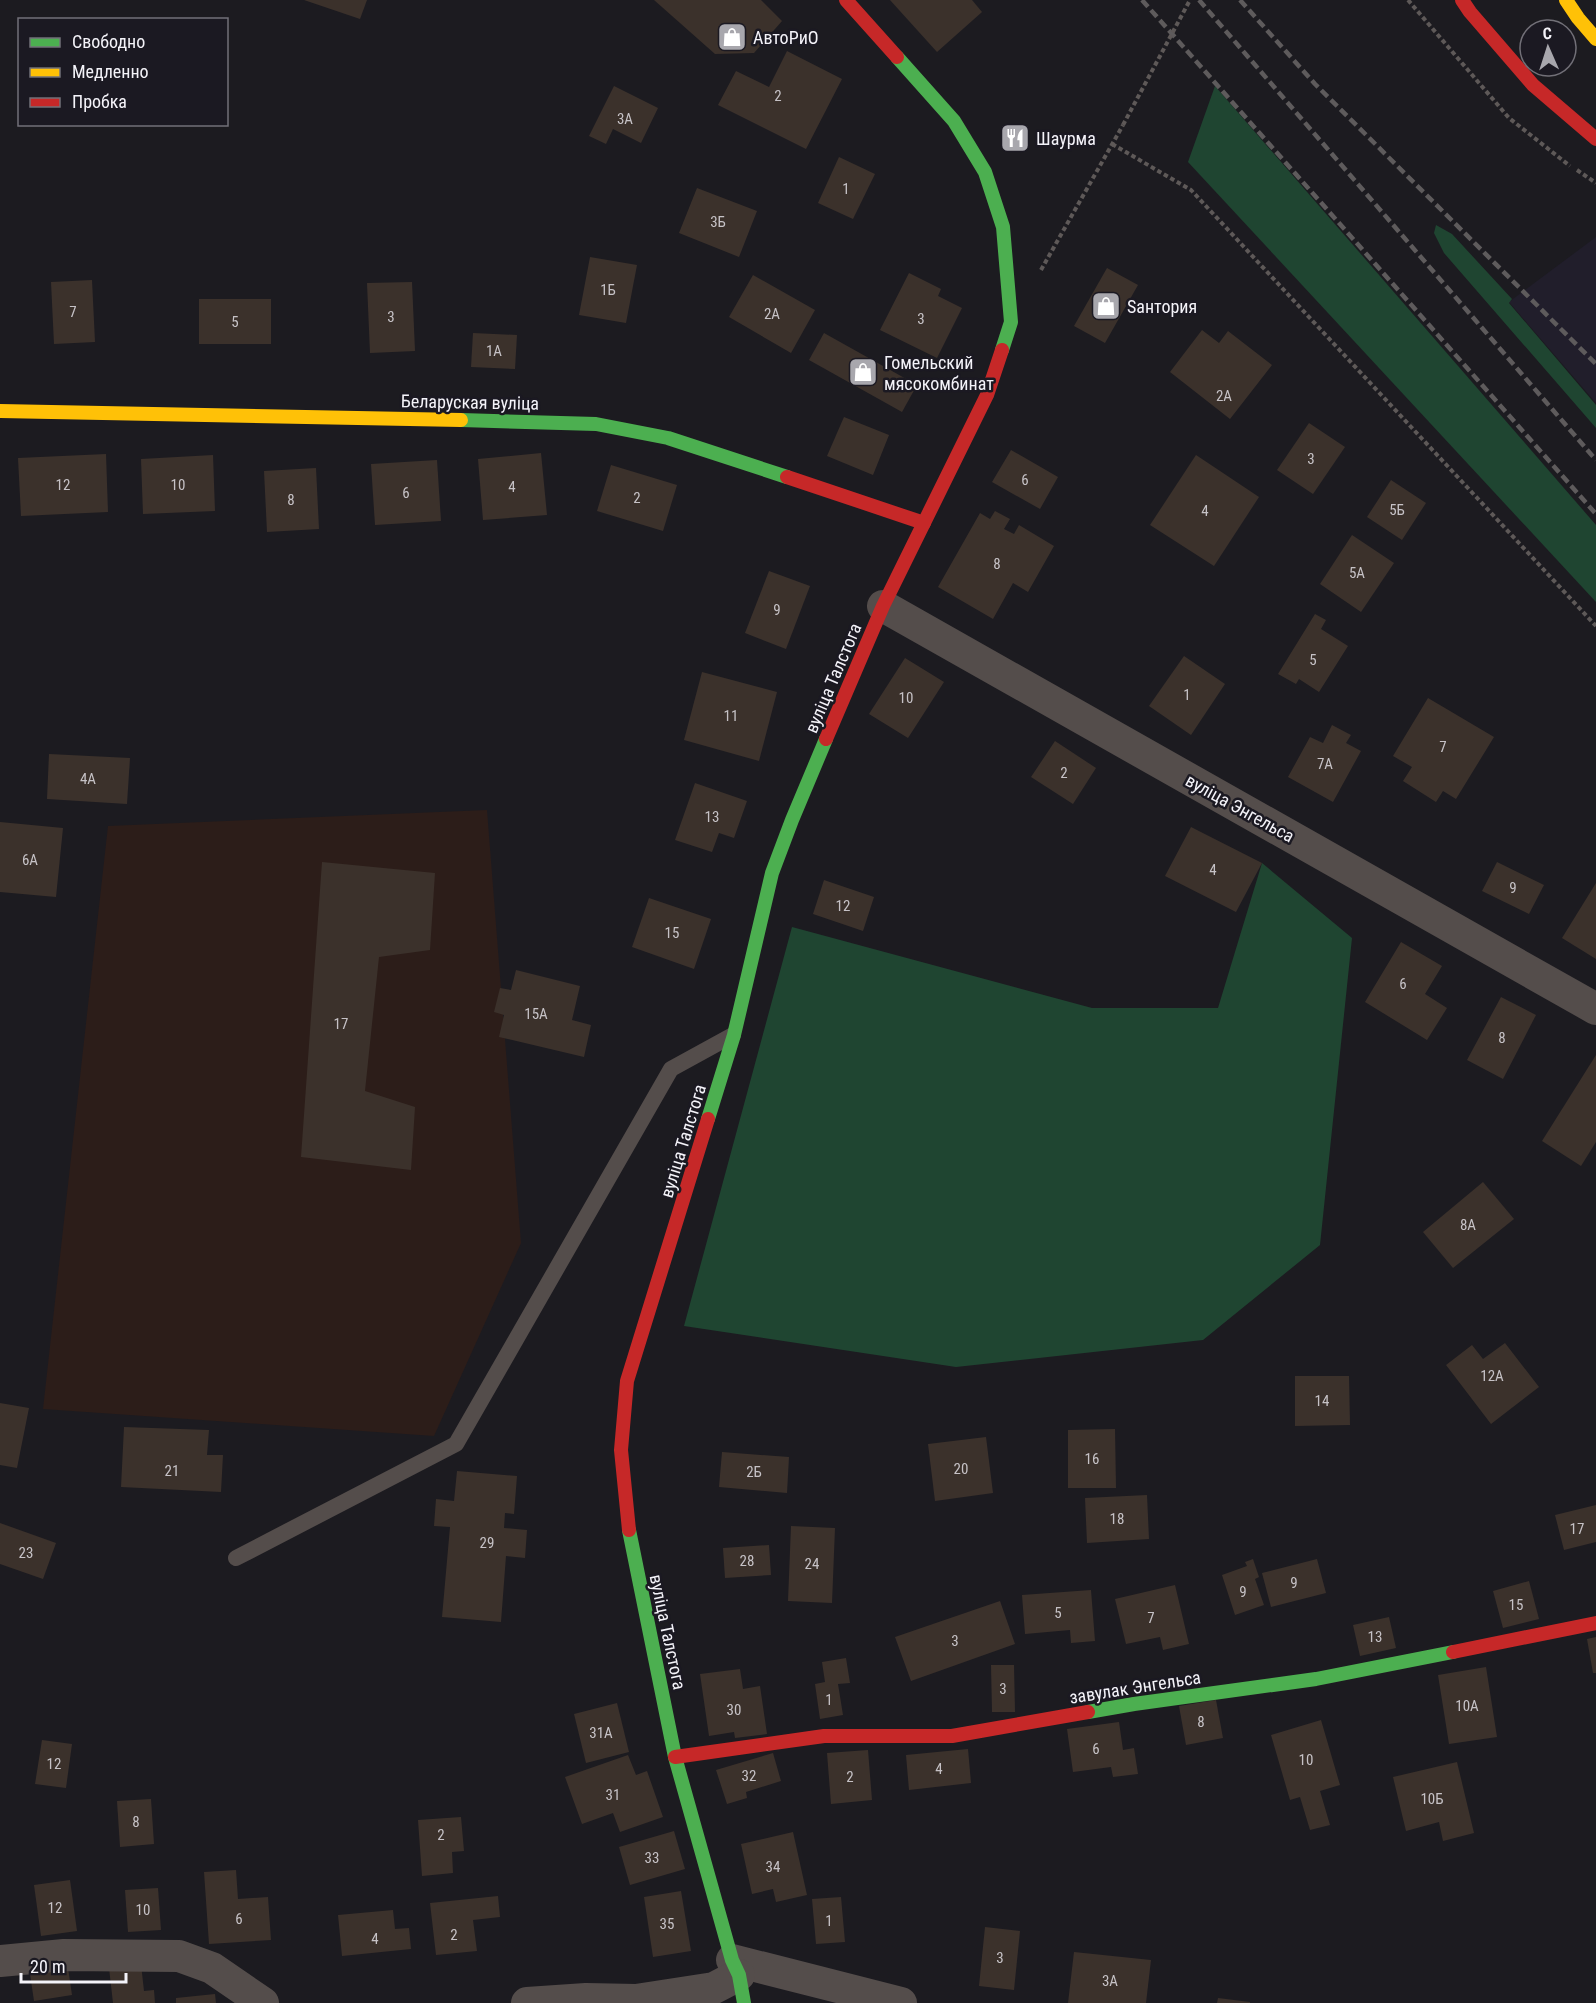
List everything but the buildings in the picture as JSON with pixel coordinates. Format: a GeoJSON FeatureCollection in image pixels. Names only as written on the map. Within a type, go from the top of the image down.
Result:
{"type":"FeatureCollection","features":[{"type":"Feature","properties":{"kind":"street","name":"вуліца Талстога"},"geometry":{"type":"LineString","coordinates":[[738,1979],[675,1757],[627,1521],[621,1450],[627,1381],[734,1035],[772,873],[792,820],[883,606],[987,395],[1011,322],[1003,227],[985,172],[954,121],[846,0]]}},
{"type":"Feature","properties":{"kind":"street"},"geometry":{"type":"LineString","coordinates":[[1462,0],[1533,85],[1596,139]]}},
{"type":"Feature","properties":{"kind":"street"},"geometry":{"type":"LineString","coordinates":[[1566,0],[1596,39]]}},
{"type":"Feature","properties":{"kind":"street","name":"Беларуская вуліца"},"geometry":{"type":"LineString","coordinates":[[0,411],[506,420],[596,424],[668,438],[924,523]]}},
{"type":"Feature","properties":{"kind":"street","name":"вуліца Энгельса"},"geometry":{"type":"LineString","coordinates":[[883,606],[1596,1009]]}},
{"type":"Feature","properties":{"kind":"street","name":"завулак Энгельса"},"geometry":{"type":"LineString","coordinates":[[675,1757],[824,1736],[952,1736],[1134,1704],[1316,1679],[1596,1623]]}},
{"type":"Feature","properties":{"kind":"street"},"geometry":{"type":"LineString","coordinates":[[0,1961],[64,1955],[179,1956],[212,1968],[263,2003]]}},
{"type":"Feature","properties":{"kind":"street"},"geometry":{"type":"LineString","coordinates":[[527,2003],[586,1999],[636,2000],[714,1988],[738,1979],[901,2003]]}},
{"type":"Feature","properties":{"kind":"lane"},"geometry":{"type":"LineString","coordinates":[[1578,18],[1582,0]]}},
{"type":"Feature","properties":{"kind":"lane"},"geometry":{"type":"LineString","coordinates":[[236,1558],[456,1444],[671,1069],[734,1035]]}},
{"type":"Feature","properties":{"kind":"path"},"geometry":{"type":"LineString","coordinates":[[1039,273],[1123,125],[1190,0]]}},
{"type":"Feature","properties":{"kind":"path"},"geometry":{"type":"LineString","coordinates":[[1112,144],[1191,190],[1596,626]]}},
{"type":"Feature","properties":{"kind":"shaded area"},"geometry":{"type":"Polygon","coordinates":[[[1596,237],[1596,403],[1509,302],[1596,237]]]}},
{"type":"Feature","properties":{"kind":"shaded area"},"geometry":{"type":"Polygon","coordinates":[[[487,810],[521,1243],[434,1436],[43,1409],[108,826],[487,810]]]}},
{"type":"Feature","properties":{"kind":"green space"},"geometry":{"type":"Polygon","coordinates":[[[1215,86],[1596,525],[1596,602],[1188,162],[1215,86]]]}},
{"type":"Feature","properties":{"kind":"green space"},"geometry":{"type":"Polygon","coordinates":[[[1436,225],[1452,234],[1512,299],[1509,303],[1596,405],[1596,428],[1444,253],[1434,233],[1436,225]]]}},
{"type":"Feature","properties":{"kind":"green space"},"geometry":{"type":"Polygon","coordinates":[[[1262,863],[1352,938],[1320,1245],[1203,1340],[956,1367],[684,1326],[792,927],[1092,1008],[1218,1008],[1262,863]]]}},
{"type":"Feature","properties":{"kind":"railway"},"geometry":{"type":"LineString","coordinates":[[1142,0],[1596,514]]}},
{"type":"Feature","properties":{"kind":"railway"},"geometry":{"type":"LineString","coordinates":[[1199,0],[1596,460]]}},
{"type":"Feature","properties":{"kind":"railway"},"geometry":{"type":"LineString","coordinates":[[1240,0],[1315,84],[1596,364]]}},
{"type":"Feature","properties":{"kind":"traffic: fast"},"geometry":{"type":"LineString","coordinates":[[897,57],[954,121],[985,172],[1003,227],[1011,322],[1002,350]]}},
{"type":"Feature","properties":{"kind":"traffic: fast"},"geometry":{"type":"LineString","coordinates":[[461,420],[596,424],[668,438],[787,477]]}},
{"type":"Feature","properties":{"kind":"traffic: fast"},"geometry":{"type":"LineString","coordinates":[[708,1119],[734,1035],[772,873],[826,739]]}},
{"type":"Feature","properties":{"kind":"traffic: fast"},"geometry":{"type":"LineString","coordinates":[[629,1530],[675,1757],[732,1960],[739,1975],[744,2003]]}},
{"type":"Feature","properties":{"kind":"traffic: fast"},"geometry":{"type":"LineString","coordinates":[[1088,1712],[1316,1679],[1453,1652]]}},
{"type":"Feature","properties":{"kind":"traffic: slow"},"geometry":{"type":"LineString","coordinates":[[1566,0],[1596,39]]}},
{"type":"Feature","properties":{"kind":"traffic: slow"},"geometry":{"type":"LineString","coordinates":[[0,411],[461,420]]}},
{"type":"Feature","properties":{"kind":"traffic: jam"},"geometry":{"type":"LineString","coordinates":[[846,0],[897,57]]}},
{"type":"Feature","properties":{"kind":"traffic: jam"},"geometry":{"type":"LineString","coordinates":[[1462,0],[1533,85],[1596,139]]}},
{"type":"Feature","properties":{"kind":"traffic: jam"},"geometry":{"type":"LineString","coordinates":[[826,739],[883,606],[987,395],[1002,350]]}},
{"type":"Feature","properties":{"kind":"traffic: jam"},"geometry":{"type":"LineString","coordinates":[[787,477],[924,523]]}},
{"type":"Feature","properties":{"kind":"traffic: jam"},"geometry":{"type":"LineString","coordinates":[[629,1530],[621,1450],[627,1381],[708,1119]]}},
{"type":"Feature","properties":{"kind":"traffic: jam"},"geometry":{"type":"LineString","coordinates":[[1453,1652],[1596,1623]]}},
{"type":"Feature","properties":{"kind":"traffic: jam"},"geometry":{"type":"LineString","coordinates":[[675,1757],[824,1736],[952,1736],[1088,1712]]}},
{"type":"Feature","properties":{"kind":"place","name":"АвтоРиО"},"geometry":{"type":"Point","coordinates":[732,37]}},
{"type":"Feature","properties":{"kind":"place","name":"Шаурма"},"geometry":{"type":"Point","coordinates":[1015,138]}},
{"type":"Feature","properties":{"kind":"place","name":"Sантория"},"geometry":{"type":"Point","coordinates":[1106,306]}},
{"type":"Feature","properties":{"kind":"place","name":"Гомельский мясокомбинат"},"geometry":{"type":"Point","coordinates":[863,372]}}]}
